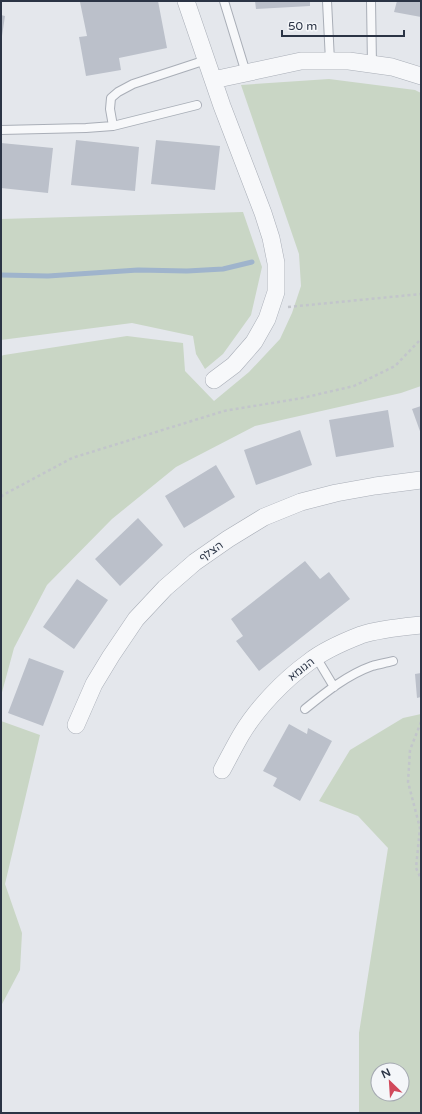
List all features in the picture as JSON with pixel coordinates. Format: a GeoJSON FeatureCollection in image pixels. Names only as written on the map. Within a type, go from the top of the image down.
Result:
{"type":"FeatureCollection","features":[{"type":"Feature","properties":{"kind":"street"},"geometry":{"type":"LineString","coordinates":[[186,1],[222,106],[263,213],[271,238],[276,263],[276,292],[267,319],[254,342],[234,365],[214,380]]}},
{"type":"Feature","properties":{"kind":"street"},"geometry":{"type":"LineString","coordinates":[[213,80],[300,61],[349,61],[392,67],[421,76]]}},
{"type":"Feature","properties":{"kind":"street","name":"הצלף"},"geometry":{"type":"LineString","coordinates":[[76,725],[94,684],[136,620],[165,588],[195,562],[228,539],[264,517],[301,502],[336,492],[421,480]]}},
{"type":"Feature","properties":{"kind":"street","name":"הגומא"},"geometry":{"type":"LineString","coordinates":[[222,770],[242,734],[261,707],[286,681],[310,661],[336,645],[362,635],[394,628],[421,625]]}},
{"type":"Feature","properties":{"kind":"lane"},"geometry":{"type":"LineString","coordinates":[[224,1],[246,73]]}},
{"type":"Feature","properties":{"kind":"lane"},"geometry":{"type":"LineString","coordinates":[[327,1],[330,61]]}},
{"type":"Feature","properties":{"kind":"lane"},"geometry":{"type":"LineString","coordinates":[[371,1],[372,65]]}},
{"type":"Feature","properties":{"kind":"lane"},"geometry":{"type":"LineString","coordinates":[[113,126],[110,109],[111,98],[118,92],[133,84],[206,60]]}},
{"type":"Feature","properties":{"kind":"lane"},"geometry":{"type":"LineString","coordinates":[[1,130],[113,126],[197,105]]}},
{"type":"Feature","properties":{"kind":"lane"},"geometry":{"type":"LineString","coordinates":[[316,658],[334,687]]}},
{"type":"Feature","properties":{"kind":"lane"},"geometry":{"type":"LineString","coordinates":[[305,709],[334,687],[362,671],[372,666],[393,661]]}},
{"type":"Feature","properties":{"kind":"path"},"geometry":{"type":"LineString","coordinates":[[270,308],[421,294]]}},
{"type":"Feature","properties":{"kind":"path"},"geometry":{"type":"LineString","coordinates":[[1,497],[3,494],[79,455],[224,411],[302,398],[354,386],[395,366],[421,339]]}},
{"type":"Feature","properties":{"kind":"path"},"geometry":{"type":"LineString","coordinates":[[421,722],[410,750],[408,782],[420,828],[416,868],[421,879]]}},
{"type":"Feature","properties":{"kind":"green space"},"geometry":{"type":"Polygon","coordinates":[[[329,79],[415,90],[421,93],[421,386],[401,393],[255,426],[176,467],[112,519],[47,585],[14,648],[1,696],[1,356],[127,336],[183,343],[185,371],[214,401],[249,372],[280,339],[292,313],[301,286],[299,254],[241,85],[329,79]]]}},
{"type":"Feature","properties":{"kind":"green space"},"geometry":{"type":"Polygon","coordinates":[[[243,212],[262,267],[251,315],[223,354],[205,369],[196,354],[193,336],[132,323],[1,340],[1,219],[243,212]]]}},
{"type":"Feature","properties":{"kind":"green space"},"geometry":{"type":"Polygon","coordinates":[[[421,714],[421,1113],[359,1113],[359,1033],[388,848],[358,816],[319,801],[350,750],[403,718],[421,714]]]}},
{"type":"Feature","properties":{"kind":"green space"},"geometry":{"type":"Polygon","coordinates":[[[1,721],[40,735],[5,884],[22,933],[20,970],[1,1006],[1,721]]]}},
{"type":"Feature","properties":{"kind":"building"},"geometry":{"type":"Polygon","coordinates":[[[158,1],[167,48],[119,58],[121,70],[86,76],[79,37],[87,36],[80,2],[158,1]]]}},
{"type":"Feature","properties":{"kind":"building"},"geometry":{"type":"Polygon","coordinates":[[[255,1],[310,1],[310,6],[256,9],[255,1]]]}},
{"type":"Feature","properties":{"kind":"building"},"geometry":{"type":"Polygon","coordinates":[[[397,1],[421,1],[421,17],[394,12],[397,1]]]}},
{"type":"Feature","properties":{"kind":"building"},"geometry":{"type":"Polygon","coordinates":[[[1,15],[5,16],[2,36],[1,36],[1,15]]]}},
{"type":"Feature","properties":{"kind":"building"},"geometry":{"type":"Polygon","coordinates":[[[76,140],[139,147],[135,191],[71,185],[76,140]]]}},
{"type":"Feature","properties":{"kind":"building"},"geometry":{"type":"Polygon","coordinates":[[[156,140],[220,146],[215,190],[151,184],[156,140]]]}},
{"type":"Feature","properties":{"kind":"building"},"geometry":{"type":"Polygon","coordinates":[[[1,143],[53,148],[48,193],[1,188],[1,143]]]}},
{"type":"Feature","properties":{"kind":"building"},"geometry":{"type":"Polygon","coordinates":[[[421,406],[421,434],[412,409],[421,406]]]}},
{"type":"Feature","properties":{"kind":"building"},"geometry":{"type":"Polygon","coordinates":[[[388,410],[394,447],[336,457],[329,420],[388,410]]]}},
{"type":"Feature","properties":{"kind":"building"},"geometry":{"type":"Polygon","coordinates":[[[300,430],[312,465],[256,485],[244,450],[300,430]]]}},
{"type":"Feature","properties":{"kind":"building"},"geometry":{"type":"Polygon","coordinates":[[[216,465],[235,497],[184,528],[165,496],[216,465]]]}},
{"type":"Feature","properties":{"kind":"building"},"geometry":{"type":"Polygon","coordinates":[[[138,518],[163,545],[120,586],[95,559],[138,518]]]}},
{"type":"Feature","properties":{"kind":"building"},"geometry":{"type":"Polygon","coordinates":[[[305,561],[320,579],[329,572],[350,599],[259,671],[236,641],[243,636],[231,619],[305,561]]]}},
{"type":"Feature","properties":{"kind":"building"},"geometry":{"type":"Polygon","coordinates":[[[77,579],[108,600],[74,649],[43,627],[77,579]]]}},
{"type":"Feature","properties":{"kind":"building"},"geometry":{"type":"Polygon","coordinates":[[[29,658],[64,671],[43,726],[8,713],[29,658]]]}},
{"type":"Feature","properties":{"kind":"building"},"geometry":{"type":"Polygon","coordinates":[[[421,673],[421,697],[417,698],[415,674],[421,673]]]}},
{"type":"Feature","properties":{"kind":"building"},"geometry":{"type":"Polygon","coordinates":[[[289,724],[307,734],[308,728],[332,741],[300,801],[273,786],[277,778],[263,771],[289,724]]]}},
{"type":"Feature","properties":{"kind":"waterway"},"geometry":{"type":"LineString","coordinates":[[1,275],[48,276],[138,270],[187,271],[223,269],[252,262]]}}]}
